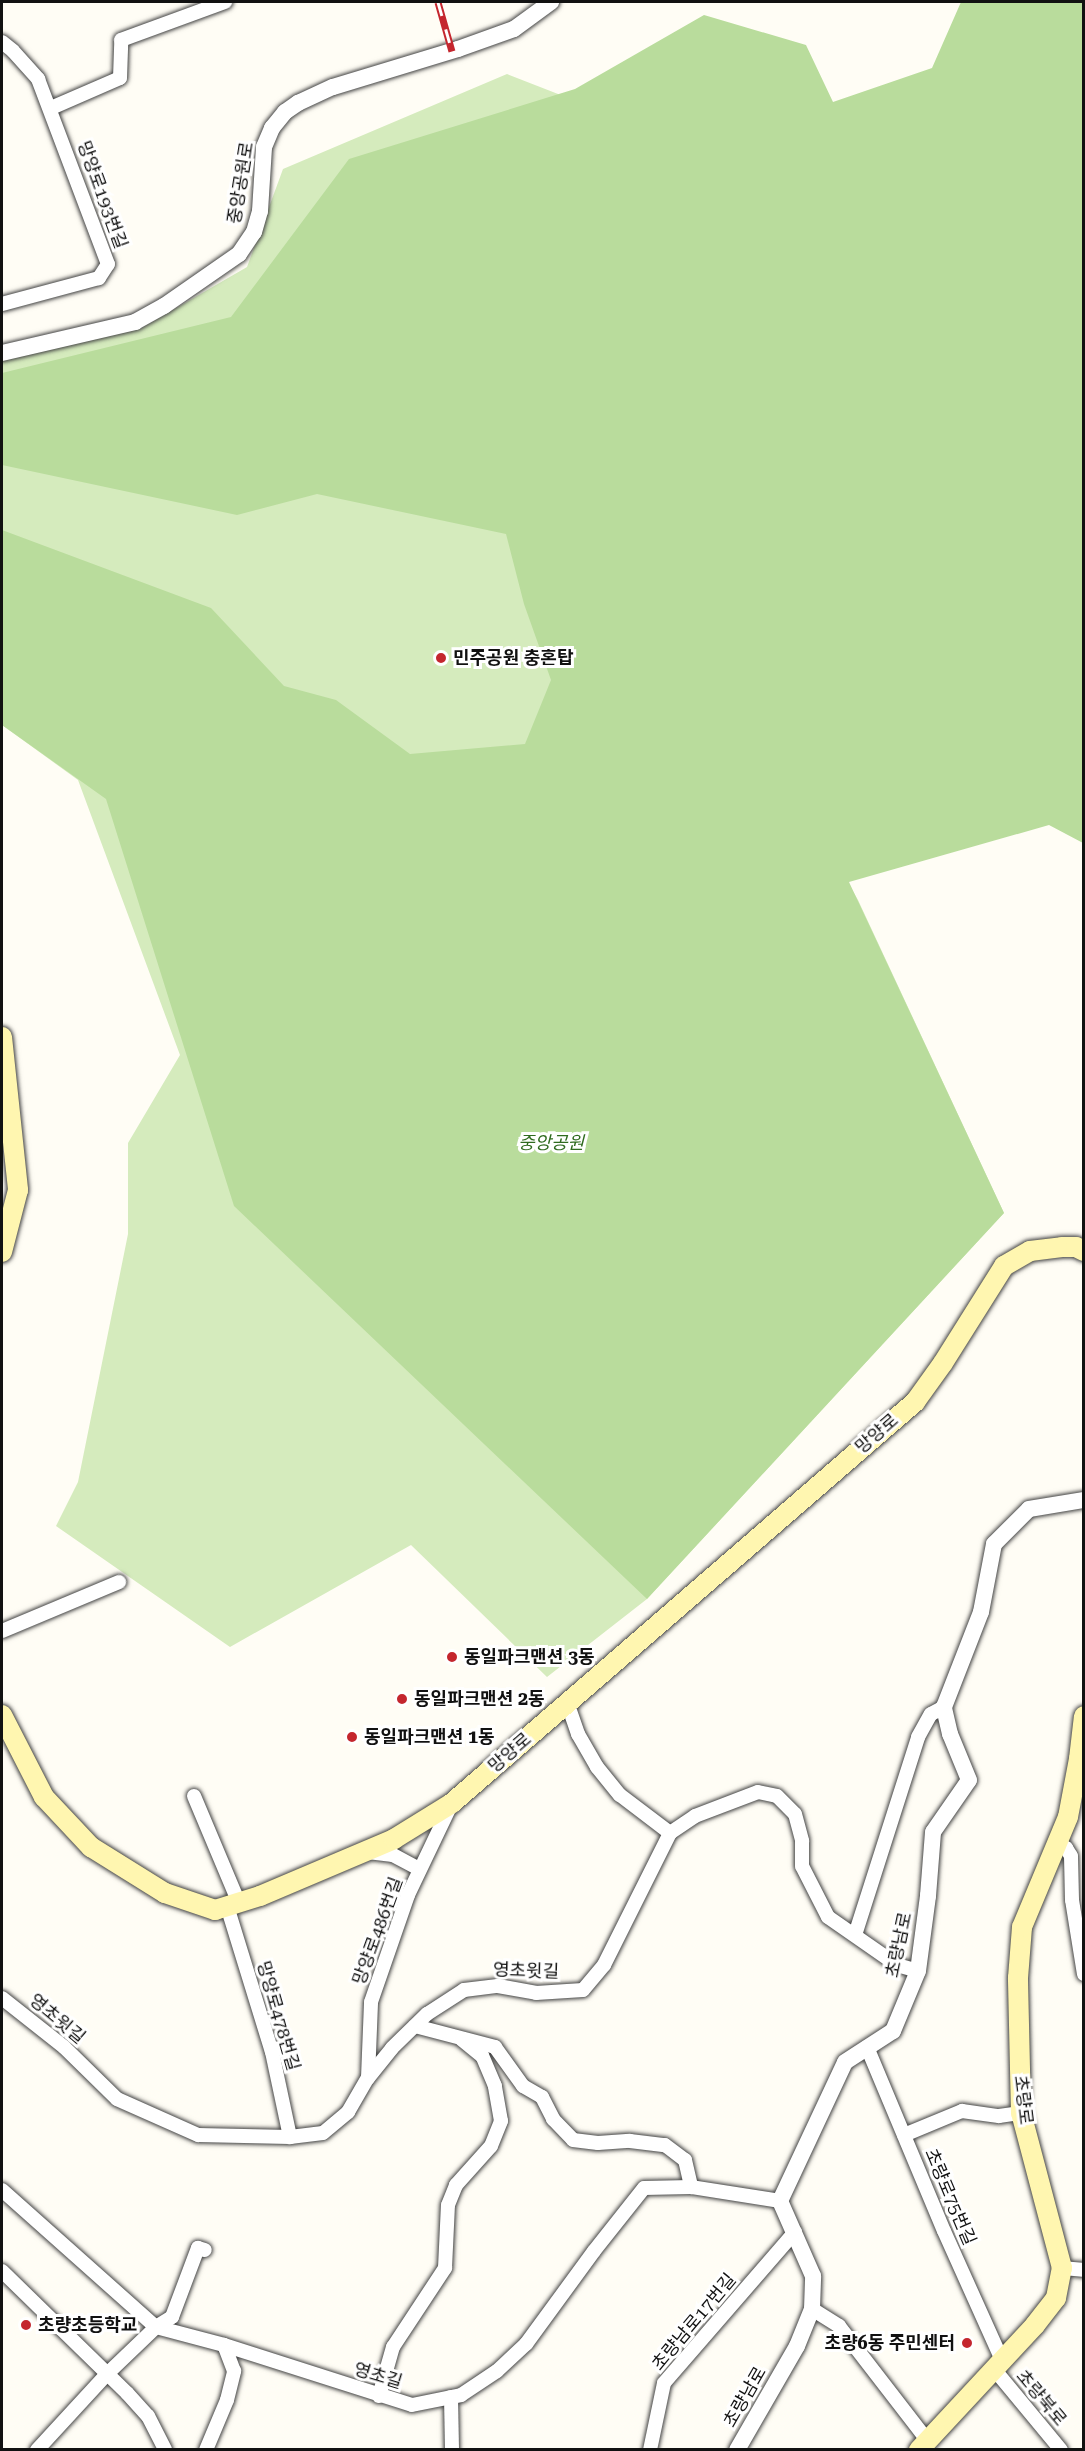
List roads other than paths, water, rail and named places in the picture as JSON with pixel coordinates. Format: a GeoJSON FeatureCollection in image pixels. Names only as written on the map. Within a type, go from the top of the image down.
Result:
{"type":"FeatureCollection","features":[{"type":"Feature","properties":{"kind":"main road"},"geometry":{"type":"LineString","coordinates":[[2,1037],[18,1191],[2,1252]]}},
{"type":"Feature","properties":{"kind":"main road","name":"망양로"},"geometry":{"type":"LineString","coordinates":[[2,1715],[44,1797],[91,1847],[165,1893],[215,1910],[260,1896],[365,1852],[394,1839],[452,1803],[915,1402],[943,1363],[1004,1266],[1030,1251],[1076,1247],[1083,1251]]}},
{"type":"Feature","properties":{"kind":"main road","name":"초량로"},"geometry":{"type":"LineString","coordinates":[[923,2445],[998,2365],[1056,2298],[1062,2268],[1021,2113],[1018,1978],[1022,1927],[1068,1817],[1079,1759],[1083,1716]]}},
{"type":"Feature","properties":{"kind":"street"},"geometry":{"type":"LineString","coordinates":[[51,108],[120,78],[121,40],[225,2]]}},
{"type":"Feature","properties":{"kind":"street","name":"중앙공원로"},"geometry":{"type":"LineString","coordinates":[[2,353],[135,322],[164,306],[239,254],[254,232],[260,211],[264,147],[272,128],[285,112],[298,103],[333,87],[458,49],[514,29],[551,2]]}},
{"type":"Feature","properties":{"kind":"street","name":"망양로193번길"},"geometry":{"type":"LineString","coordinates":[[2,42],[38,79],[51,108],[108,264],[99,278],[2,303]]}},
{"type":"Feature","properties":{"kind":"street"},"geometry":{"type":"LineString","coordinates":[[855,1935],[918,1737],[932,1714],[944,1707],[981,1612],[994,1544],[1029,1509],[1083,1500]]}},
{"type":"Feature","properties":{"kind":"street"},"geometry":{"type":"LineString","coordinates":[[2,1631],[119,1582]]}},
{"type":"Feature","properties":{"kind":"street"},"geometry":{"type":"LineString","coordinates":[[567,1702],[578,1734],[597,1767],[620,1795],[670,1833]]}},
{"type":"Feature","properties":{"kind":"street","name":"초량남로"},"geometry":{"type":"LineString","coordinates":[[737,2450],[797,2346],[813,2309],[813,2276],[780,2201],[845,2062],[893,2031],[918,1971],[928,1896],[933,1832],[969,1780],[950,1734],[944,1707]]}},
{"type":"Feature","properties":{"kind":"street","name":"영초윗길"},"geometry":{"type":"LineString","coordinates":[[2,1998],[64,2047],[117,2099],[198,2134],[290,2137],[323,2133],[348,2112],[368,2078],[415,2026],[464,1990],[498,1986],[536,1993],[583,1990],[604,1965],[670,1833],[695,1816],[758,1792],[777,1796],[795,1814],[801,1841],[802,1866],[816,1898],[828,1917],[897,1965],[918,1971]]}},
{"type":"Feature","properties":{"kind":"street","name":"망양로478번길"},"geometry":{"type":"LineString","coordinates":[[194,1796],[233,1905],[272,2052],[290,2137]]}},
{"type":"Feature","properties":{"kind":"street","name":"망양로486번길"},"geometry":{"type":"LineString","coordinates":[[368,2078],[371,2002],[419,1869],[452,1803]]}},
{"type":"Feature","properties":{"kind":"street"},"geometry":{"type":"LineString","coordinates":[[1055,1844],[1066,1848],[1071,1856],[1072,1900],[1083,1974]]}},
{"type":"Feature","properties":{"kind":"street"},"geometry":{"type":"LineString","coordinates":[[365,1852],[393,1855],[419,1869]]}},
{"type":"Feature","properties":{"kind":"street"},"geometry":{"type":"LineString","coordinates":[[415,2026],[495,2048],[523,2086],[542,2097],[553,2119],[573,2140],[598,2143],[630,2141],[665,2145],[685,2160],[691,2187]]}},
{"type":"Feature","properties":{"kind":"street"},"geometry":{"type":"LineString","coordinates":[[379,2396],[393,2347],[446,2268],[448,2205],[456,2185],[491,2146],[501,2121],[495,2086],[482,2056],[462,2040]]}},
{"type":"Feature","properties":{"kind":"street","name":"초량로75번길"},"geometry":{"type":"LineString","coordinates":[[867,2048],[998,2365]]}},
{"type":"Feature","properties":{"kind":"street"},"geometry":{"type":"LineString","coordinates":[[904,2135],[962,2111],[999,2116],[1021,2113]]}},
{"type":"Feature","properties":{"kind":"street","name":"영초길"},"geometry":{"type":"LineString","coordinates":[[2,2190],[156,2327],[224,2345],[412,2405],[461,2395],[497,2371],[526,2344],[607,2233],[644,2188],[691,2187],[780,2201]]}},
{"type":"Feature","properties":{"kind":"street","name":"초량남로17번길"},"geometry":{"type":"LineString","coordinates":[[650,2450],[664,2383],[795,2232]]}},
{"type":"Feature","properties":{"kind":"street"},"geometry":{"type":"LineString","coordinates":[[37,2450],[107,2374],[156,2327],[172,2317],[198,2248],[205,2250]]}},
{"type":"Feature","properties":{"kind":"street"},"geometry":{"type":"LineString","coordinates":[[1062,2268],[1083,2270]]}},
{"type":"Feature","properties":{"kind":"street"},"geometry":{"type":"LineString","coordinates":[[2,2271],[148,2416],[165,2450]]}},
{"type":"Feature","properties":{"kind":"street","name":"초량로"},"geometry":{"type":"LineString","coordinates":[[813,2309],[839,2326],[923,2445]]}},
{"type":"Feature","properties":{"kind":"street"},"geometry":{"type":"LineString","coordinates":[[206,2450],[227,2400],[234,2372],[224,2345]]}},
{"type":"Feature","properties":{"kind":"street","name":"초량북로"},"geometry":{"type":"LineString","coordinates":[[998,2365],[1061,2450]]}},
{"type":"Feature","properties":{"kind":"street"},"geometry":{"type":"LineString","coordinates":[[451,2397],[452,2450]]}},
{"type":"Feature","properties":{"kind":"railway"},"geometry":{"type":"LineString","coordinates":[[438,2],[452,51]]}},
{"type":"Feature","properties":{"kind":"place","name":"민주공원 충혼탑"},"geometry":{"type":"Point","coordinates":[441,658]}},
{"type":"Feature","properties":{"kind":"place","name":"동일파크맨션 3동"},"geometry":{"type":"Point","coordinates":[452,1657]}},
{"type":"Feature","properties":{"kind":"place","name":"동일파크맨션 2동"},"geometry":{"type":"Point","coordinates":[402,1699]}},
{"type":"Feature","properties":{"kind":"place","name":"동일파크맨션 1동"},"geometry":{"type":"Point","coordinates":[352,1737]}},
{"type":"Feature","properties":{"kind":"place","name":"초량초등학교"},"geometry":{"type":"Point","coordinates":[26,2325]}},
{"type":"Feature","properties":{"kind":"place","name":"초량6동 주민센터"},"geometry":{"type":"Point","coordinates":[967,2343]}},
{"type":"Feature","properties":{"kind":"park label","name":"중앙공원"},"geometry":{"type":"Point","coordinates":[551,1143]}}]}
